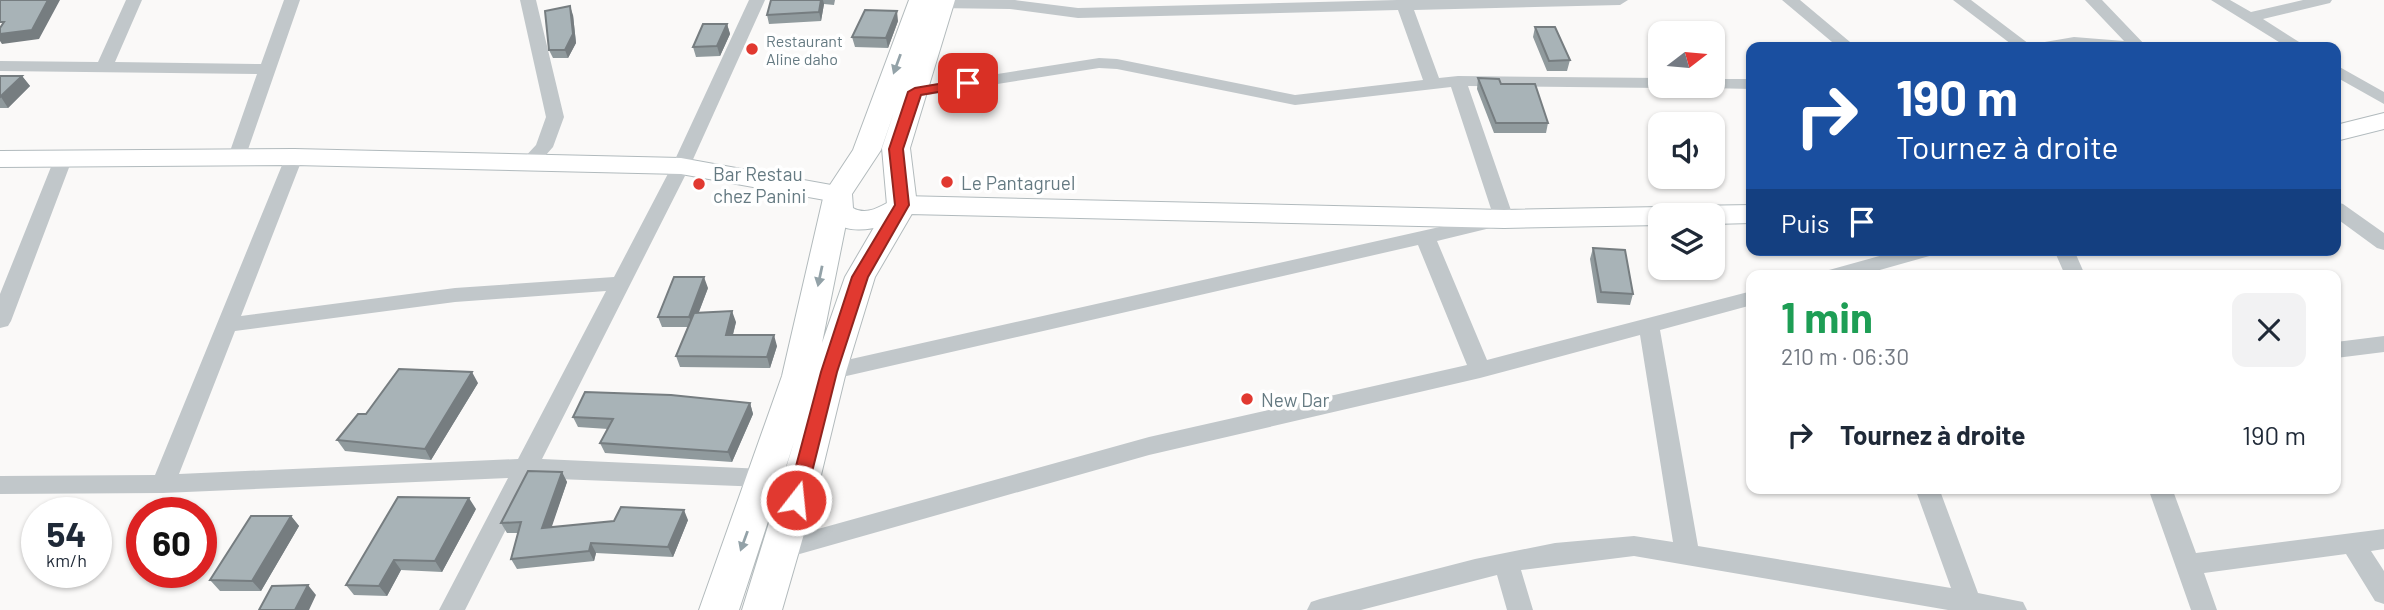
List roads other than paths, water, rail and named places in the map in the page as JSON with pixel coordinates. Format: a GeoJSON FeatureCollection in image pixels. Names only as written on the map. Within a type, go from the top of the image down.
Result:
{"type":"FeatureCollection","features":[{"type":"Feature","properties":{"kind":"main road"},"geometry":{"type":"LineString","coordinates":[[762,610],[782,550],[829,372],[860,277],[902,205],[896,149],[915,92],[935,2]]}},
{"type":"Feature","properties":{"kind":"main road"},"geometry":{"type":"LineString","coordinates":[[719,610],[799,376],[838,194],[867,150],[935,2]]}},
{"type":"Feature","properties":{"kind":"street"},"geometry":{"type":"LineString","coordinates":[[104,67],[134,0]]}},
{"type":"Feature","properties":{"kind":"street"},"geometry":{"type":"LineString","coordinates":[[237,157],[292,0]]}},
{"type":"Feature","properties":{"kind":"street"},"geometry":{"type":"LineString","coordinates":[[528,0],[555,117],[544,147],[531,160]]}},
{"type":"Feature","properties":{"kind":"street"},"geometry":{"type":"LineString","coordinates":[[452,610],[681,166],[757,0]]}},
{"type":"Feature","properties":{"kind":"street"},"geometry":{"type":"LineString","coordinates":[[935,2],[1010,4],[1057,12],[1079,6],[1620,0]]}},
{"type":"Feature","properties":{"kind":"street"},"geometry":{"type":"LineString","coordinates":[[1790,0],[1841,42]]}},
{"type":"Feature","properties":{"kind":"street"},"geometry":{"type":"LineString","coordinates":[[1961,0],[2018,42]]}},
{"type":"Feature","properties":{"kind":"street"},"geometry":{"type":"LineString","coordinates":[[2094,0],[2134,42]]}},
{"type":"Feature","properties":{"kind":"street"},"geometry":{"type":"LineString","coordinates":[[2219,0],[2291,42]]}},
{"type":"Feature","properties":{"kind":"street"},"geometry":{"type":"LineString","coordinates":[[2249,17],[2323,0]]}},
{"type":"Feature","properties":{"kind":"street"},"geometry":{"type":"LineString","coordinates":[[1409,2],[1433,84]]}},
{"type":"Feature","properties":{"kind":"street"},"geometry":{"type":"LineString","coordinates":[[915,92],[1099,63],[1117,64],[1295,100],[1349,97],[1458,81],[1648,83]]}},
{"type":"Feature","properties":{"kind":"street"},"geometry":{"type":"LineString","coordinates":[[0,66],[267,69]]}},
{"type":"Feature","properties":{"kind":"street"},"geometry":{"type":"LineString","coordinates":[[2341,73],[2384,99]]}},
{"type":"Feature","properties":{"kind":"street"},"geometry":{"type":"LineString","coordinates":[[1458,81],[1504,219]]}},
{"type":"Feature","properties":{"kind":"street"},"geometry":{"type":"LineString","coordinates":[[1726,84],[1746,84]]}},
{"type":"Feature","properties":{"kind":"street"},"geometry":{"type":"LineString","coordinates":[[2341,132],[2384,121]]}},
{"type":"Feature","properties":{"kind":"street"},"geometry":{"type":"LineString","coordinates":[[0,321],[64,157]]}},
{"type":"Feature","properties":{"kind":"street"},"geometry":{"type":"LineString","coordinates":[[163,484],[294,157]]}},
{"type":"Feature","properties":{"kind":"street"},"geometry":{"type":"LineString","coordinates":[[0,159],[294,157],[531,160],[681,166],[838,194],[839,212],[854,221],[885,217],[902,205],[1504,219],[1648,216]]}},
{"type":"Feature","properties":{"kind":"street"},"geometry":{"type":"LineString","coordinates":[[2341,212],[2384,243]]}},
{"type":"Feature","properties":{"kind":"street"},"geometry":{"type":"LineString","coordinates":[[1725,214],[1746,214]]}},
{"type":"Feature","properties":{"kind":"street"},"geometry":{"type":"LineString","coordinates":[[829,372],[1504,219]]}},
{"type":"Feature","properties":{"kind":"street"},"geometry":{"type":"LineString","coordinates":[[1426,237],[1480,370]]}},
{"type":"Feature","properties":{"kind":"street"},"geometry":{"type":"LineString","coordinates":[[1858,270],[1906,256]]}},
{"type":"Feature","properties":{"kind":"street"},"geometry":{"type":"LineString","coordinates":[[227,325],[455,295],[622,283]]}},
{"type":"Feature","properties":{"kind":"street"},"geometry":{"type":"LineString","coordinates":[[782,550],[1149,446],[1480,370],[1746,300]]}},
{"type":"Feature","properties":{"kind":"street"},"geometry":{"type":"LineString","coordinates":[[1649,326],[1687,554]]}},
{"type":"Feature","properties":{"kind":"street"},"geometry":{"type":"LineString","coordinates":[[2341,349],[2384,344]]}},
{"type":"Feature","properties":{"kind":"street"},"geometry":{"type":"LineString","coordinates":[[0,485],[163,484],[525,468],[766,478]]}},
{"type":"Feature","properties":{"kind":"street"},"geometry":{"type":"LineString","coordinates":[[1929,494],[1969,603]]}},
{"type":"Feature","properties":{"kind":"street"},"geometry":{"type":"LineString","coordinates":[[2162,494],[2204,610]]}},
{"type":"Feature","properties":{"kind":"street"},"geometry":{"type":"LineString","coordinates":[[2188,565],[2384,539]]}},
{"type":"Feature","properties":{"kind":"street"},"geometry":{"type":"LineString","coordinates":[[2352,543],[2384,593]]}},
{"type":"Feature","properties":{"kind":"street"},"geometry":{"type":"LineString","coordinates":[[1320,610],[1584,548],[1634,546],[2014,610]]}},
{"type":"Feature","properties":{"kind":"street"},"geometry":{"type":"LineString","coordinates":[[1507,564],[1520,610]]}},
{"type":"Feature","properties":{"kind":"place","name":"Restaurant Aline daho"},"geometry":{"type":"Point","coordinates":[752,49]}},
{"type":"Feature","properties":{"kind":"place","name":"Le Pantagruel"},"geometry":{"type":"Point","coordinates":[947,182]}},
{"type":"Feature","properties":{"kind":"place","name":"Bar Restau chez Panini"},"geometry":{"type":"Point","coordinates":[699,184]}},
{"type":"Feature","properties":{"kind":"place","name":"New Dar"},"geometry":{"type":"Point","coordinates":[1247,399]}}]}
